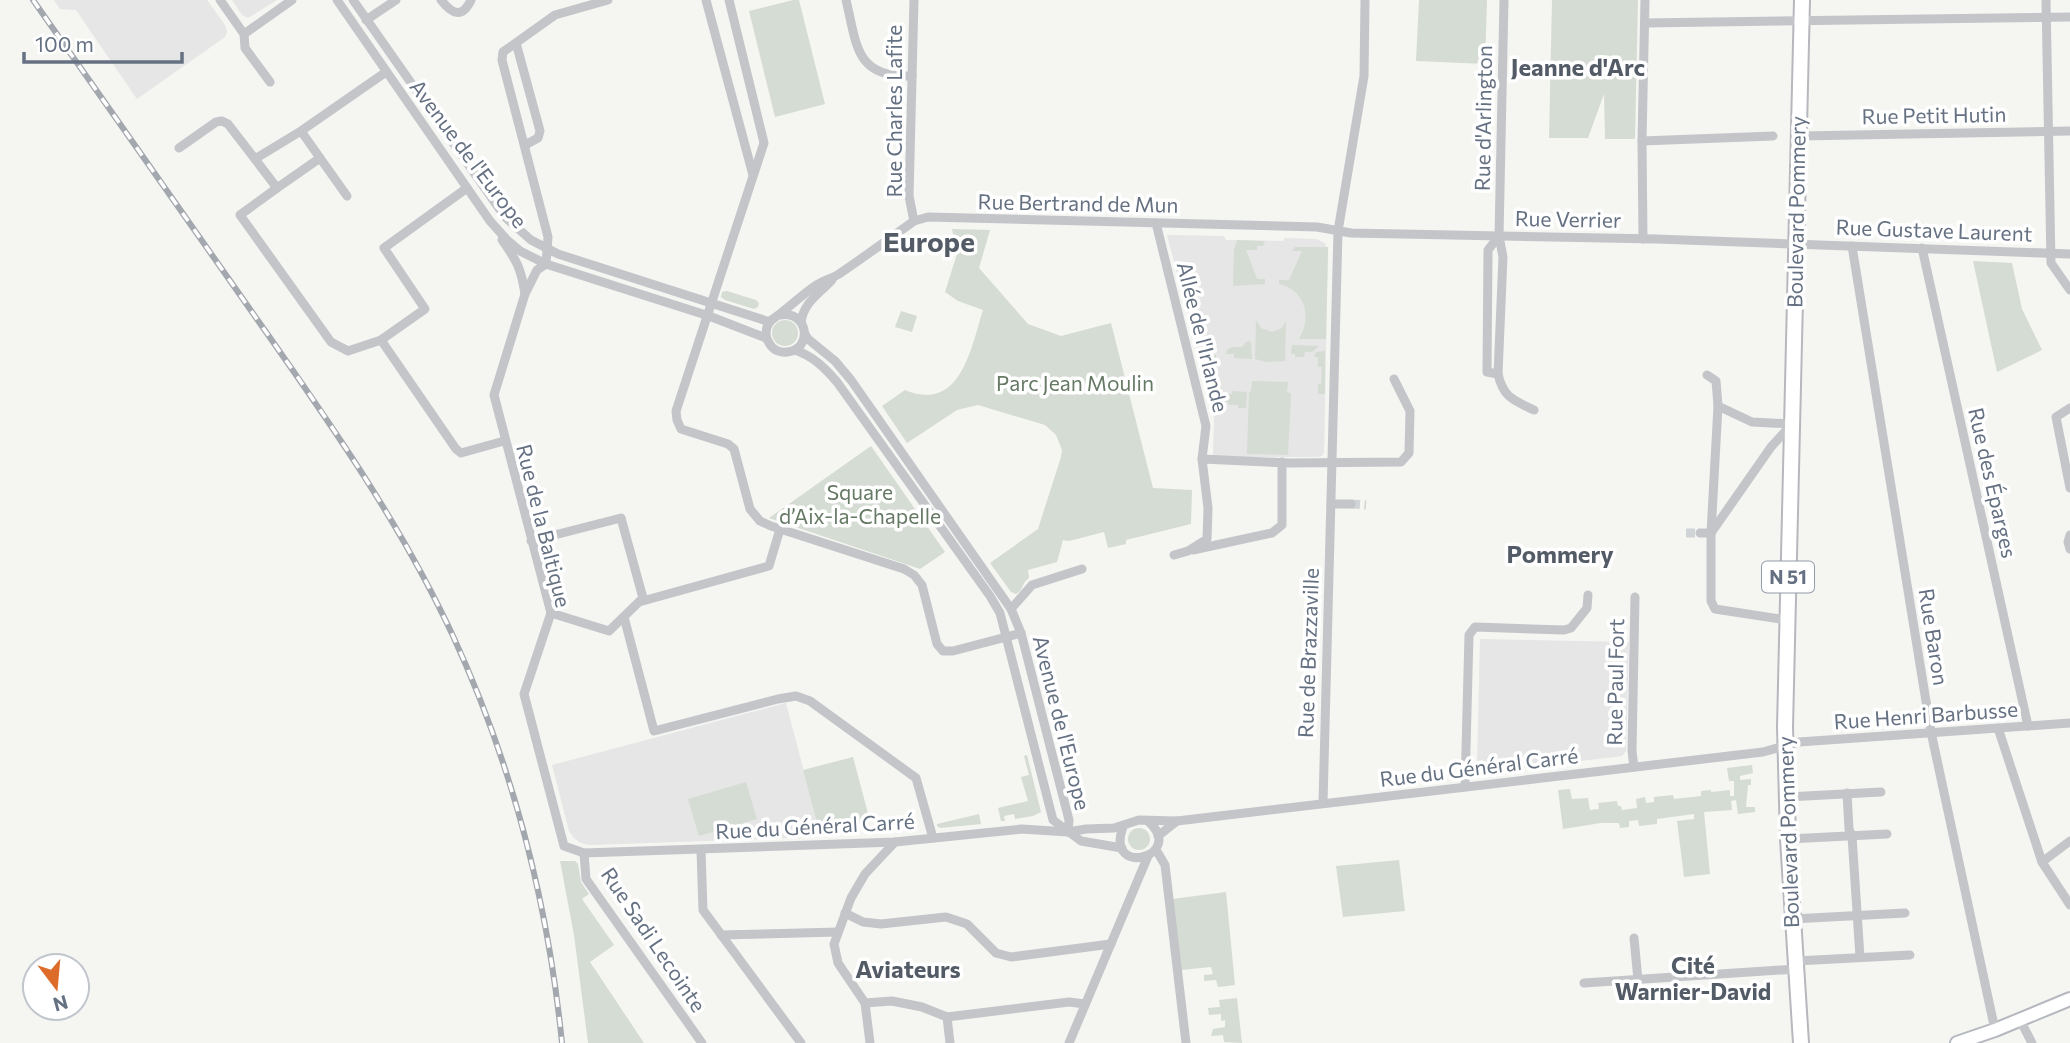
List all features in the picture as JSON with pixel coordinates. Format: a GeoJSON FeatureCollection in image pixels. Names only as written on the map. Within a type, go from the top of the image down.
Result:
{"type":"FeatureCollection","features":[{"type":"Feature","properties":{"kind":"main road","name":"Boulevard Pommery"},"geometry":{"type":"LineString","coordinates":[[1801,1043],[1792,919],[1785,747],[1802,0]]}},
{"type":"Feature","properties":{"kind":"main road"},"geometry":{"type":"LineString","coordinates":[[1957,1043],[1988,1036],[2070,999]]}},
{"type":"Feature","properties":{"kind":"street"},"geometry":{"type":"LineString","coordinates":[[220,0],[244,34],[245,48],[270,82]]}},
{"type":"Feature","properties":{"kind":"street"},"geometry":{"type":"LineString","coordinates":[[244,34],[292,0]]}},
{"type":"Feature","properties":{"kind":"street","name":"Avenue de l'Europe"},"geometry":{"type":"LineString","coordinates":[[337,0],[467,188],[491,220],[520,251],[546,264],[709,316],[766,338]]}},
{"type":"Feature","properties":{"kind":"street","name":"Avenue de l'Europe"},"geometry":{"type":"LineString","coordinates":[[353,0],[505,217],[525,235],[558,254],[770,322]]}},
{"type":"Feature","properties":{"kind":"street"},"geometry":{"type":"LineString","coordinates":[[366,20],[396,0]]}},
{"type":"Feature","properties":{"kind":"street"},"geometry":{"type":"LineString","coordinates":[[441,0],[450,12],[454,13],[460,12],[471,0]]}},
{"type":"Feature","properties":{"kind":"street"},"geometry":{"type":"LineString","coordinates":[[546,264],[547,231],[502,60],[503,52],[555,15],[592,2],[608,0]]}},
{"type":"Feature","properties":{"kind":"street"},"geometry":{"type":"LineString","coordinates":[[706,0],[753,175]]}},
{"type":"Feature","properties":{"kind":"street"},"geometry":{"type":"LineString","coordinates":[[729,0],[764,143],[676,411],[681,429],[728,444],[734,449],[750,509],[761,521],[904,569],[914,575],[922,584],[937,644],[943,651],[953,651],[1021,633]]}},
{"type":"Feature","properties":{"kind":"street"},"geometry":{"type":"LineString","coordinates":[[846,0],[862,57],[869,67],[896,77],[912,76]]}},
{"type":"Feature","properties":{"kind":"street","name":"Rue Charles Lafite"},"geometry":{"type":"LineString","coordinates":[[914,0],[909,196],[914,221]]}},
{"type":"Feature","properties":{"kind":"street","name":"Rue de Brazzaville"},"geometry":{"type":"LineString","coordinates":[[1323,803],[1338,231],[1364,76],[1365,0]]}},
{"type":"Feature","properties":{"kind":"street","name":"Rue d'Arlington"},"geometry":{"type":"LineString","coordinates":[[1504,0],[1499,236],[1503,257],[1498,374],[1501,389],[1514,401],[1534,410]]}},
{"type":"Feature","properties":{"kind":"street"},"geometry":{"type":"LineString","coordinates":[[1643,239],[1645,0]]}},
{"type":"Feature","properties":{"kind":"street"},"geometry":{"type":"LineString","coordinates":[[2046,0],[2050,253],[2051,265],[2070,290]]}},
{"type":"Feature","properties":{"kind":"street"},"geometry":{"type":"LineString","coordinates":[[1644,23],[2070,17]]}},
{"type":"Feature","properties":{"kind":"street"},"geometry":{"type":"LineString","coordinates":[[516,43],[540,131],[538,138],[525,145]]}},
{"type":"Feature","properties":{"kind":"street"},"geometry":{"type":"LineString","coordinates":[[255,159],[301,131],[386,72]]}},
{"type":"Feature","properties":{"kind":"street"},"geometry":{"type":"LineString","coordinates":[[179,148],[216,121],[222,121],[228,124],[277,188]]}},
{"type":"Feature","properties":{"kind":"street"},"geometry":{"type":"LineString","coordinates":[[301,131],[347,196]]}},
{"type":"Feature","properties":{"kind":"street","name":"Rue Petit Hutin"},"geometry":{"type":"LineString","coordinates":[[1799,136],[2070,131]]}},
{"type":"Feature","properties":{"kind":"street"},"geometry":{"type":"LineString","coordinates":[[1642,141],[1773,136]]}},
{"type":"Feature","properties":{"kind":"street"},"geometry":{"type":"LineString","coordinates":[[320,158],[240,215],[331,342],[348,351],[382,340],[425,309],[384,248],[467,188]]}},
{"type":"Feature","properties":{"kind":"street","name":"Rue Bertrand de Mun"},"geometry":{"type":"LineString","coordinates":[[780,314],[811,288],[835,276],[914,221],[928,217],[1317,227],[1338,231]]}},
{"type":"Feature","properties":{"kind":"street"},"geometry":{"type":"LineString","coordinates":[[491,220],[521,269],[525,294]]}},
{"type":"Feature","properties":{"kind":"street","name":"Allée de l'Irlande"},"geometry":{"type":"LineString","coordinates":[[1156,223],[1206,426],[1202,459],[1208,508],[1207,539],[1188,551]]}},
{"type":"Feature","properties":{"kind":"street","name":"Rue Verrier"},"geometry":{"type":"LineString","coordinates":[[1338,231],[1797,244]]}},
{"type":"Feature","properties":{"kind":"street","name":"Rue d'Arlington"},"geometry":{"type":"LineString","coordinates":[[1498,374],[1487,372],[1486,318],[1488,250],[1499,236]]}},
{"type":"Feature","properties":{"kind":"street","name":"Rue Gustave Laurent"},"geometry":{"type":"LineString","coordinates":[[1797,244],[2070,254]]}},
{"type":"Feature","properties":{"kind":"street","name":"Rue Baron"},"geometry":{"type":"LineString","coordinates":[[1852,246],[1931,732],[1988,1036]]}},
{"type":"Feature","properties":{"kind":"street","name":"Rue des Éparges"},"geometry":{"type":"LineString","coordinates":[[1922,248],[2028,726]]}},
{"type":"Feature","properties":{"kind":"street","name":"Rue de la Baltique"},"geometry":{"type":"LineString","coordinates":[[546,264],[537,270],[525,294],[494,395],[551,613],[524,694],[564,846]]}},
{"type":"Feature","properties":{"kind":"street","name":"Rue Bertrand de Mun"},"geometry":{"type":"LineString","coordinates":[[801,322],[809,302],[835,276]]}},
{"type":"Feature","properties":{"kind":"street"},"geometry":{"type":"LineString","coordinates":[[780,314],[792,315],[801,322],[805,334],[796,350],[785,353],[778,351],[766,338],[770,322],[780,314]]}},
{"type":"Feature","properties":{"kind":"street","name":"Avenue de l'Europe"},"geometry":{"type":"LineString","coordinates":[[805,334],[835,361],[851,380],[1011,609],[1021,633],[1069,820],[1068,832]]}},
{"type":"Feature","properties":{"kind":"street"},"geometry":{"type":"LineString","coordinates":[[382,340],[456,449],[461,453],[504,441]]}},
{"type":"Feature","properties":{"kind":"street","name":"Avenue de l'Europe"},"geometry":{"type":"LineString","coordinates":[[796,350],[808,355],[832,376],[1000,613],[1053,820],[1068,832]]}},
{"type":"Feature","properties":{"kind":"street"},"geometry":{"type":"LineString","coordinates":[[1707,375],[1716,381],[1718,405],[1711,533],[1711,601],[1715,609],[1787,620]]}},
{"type":"Feature","properties":{"kind":"street"},"geometry":{"type":"LineString","coordinates":[[1202,459],[1401,462],[1409,453],[1410,411],[1394,379]]}},
{"type":"Feature","properties":{"kind":"street"},"geometry":{"type":"LineString","coordinates":[[1718,405],[1752,422],[1792,424]]}},
{"type":"Feature","properties":{"kind":"street"},"geometry":{"type":"LineString","coordinates":[[2070,408],[2056,417],[2070,488]]}},
{"type":"Feature","properties":{"kind":"street"},"geometry":{"type":"LineString","coordinates":[[1711,533],[1771,447],[1792,424]]}},
{"type":"Feature","properties":{"kind":"street"},"geometry":{"type":"LineString","coordinates":[[1174,555],[1272,533],[1282,525],[1282,462]]}},
{"type":"Feature","properties":{"kind":"street"},"geometry":{"type":"LineString","coordinates":[[903,473],[912,467]]}},
{"type":"Feature","properties":{"kind":"street"},"geometry":{"type":"LineString","coordinates":[[1331,504],[1351,504]]}},
{"type":"Feature","properties":{"kind":"street"},"geometry":{"type":"LineString","coordinates":[[531,541],[621,518],[642,601]]}},
{"type":"Feature","properties":{"kind":"street"},"geometry":{"type":"LineString","coordinates":[[551,613],[609,631],[642,601],[769,566],[780,529]]}},
{"type":"Feature","properties":{"kind":"street"},"geometry":{"type":"LineString","coordinates":[[1700,533],[1711,533]]}},
{"type":"Feature","properties":{"kind":"street"},"geometry":{"type":"LineString","coordinates":[[2070,535],[2070,550]]}},
{"type":"Feature","properties":{"kind":"street"},"geometry":{"type":"LineString","coordinates":[[1011,609],[1032,585],[1082,569]]}},
{"type":"Feature","properties":{"kind":"street"},"geometry":{"type":"LineString","coordinates":[[1465,787],[1469,635],[1475,627],[1571,628],[1587,608],[1588,595]]}},
{"type":"Feature","properties":{"kind":"street","name":"Rue Paul Fort"},"geometry":{"type":"LineString","coordinates":[[1634,767],[1635,597]]}},
{"type":"Feature","properties":{"kind":"street"},"geometry":{"type":"LineString","coordinates":[[624,617],[654,731],[778,699],[796,696],[810,701],[916,778],[933,838]]}},
{"type":"Feature","properties":{"kind":"street","name":"Rue Henri Barbusse"},"geometry":{"type":"LineString","coordinates":[[1785,747],[1804,742],[2070,723]]}},
{"type":"Feature","properties":{"kind":"street"},"geometry":{"type":"LineString","coordinates":[[1997,728],[2042,862],[2070,905]]}},
{"type":"Feature","properties":{"kind":"street","name":"Rue du Général Carré"},"geometry":{"type":"LineString","coordinates":[[1148,821],[1177,821],[1763,752],[1785,747]]}},
{"type":"Feature","properties":{"kind":"street"},"geometry":{"type":"LineString","coordinates":[[1787,797],[1881,792]]}},
{"type":"Feature","properties":{"kind":"street"},"geometry":{"type":"LineString","coordinates":[[1847,793],[1849,829],[1853,836],[1860,957]]}},
{"type":"Feature","properties":{"kind":"street"},"geometry":{"type":"LineString","coordinates":[[1069,1043],[1139,876],[1158,842],[1156,830],[1148,821],[1134,821],[1123,827],[1120,839],[1122,848],[1134,858],[1139,867],[1139,876]]}},
{"type":"Feature","properties":{"kind":"street"},"geometry":{"type":"LineString","coordinates":[[1158,836],[1177,821]]}},
{"type":"Feature","properties":{"kind":"street","name":"Rue du Général Carré"},"geometry":{"type":"LineString","coordinates":[[564,846],[584,853],[701,850],[895,842],[1022,829],[1068,832],[1123,827]]}},
{"type":"Feature","properties":{"kind":"street","name":"Rue du Général Carré"},"geometry":{"type":"LineString","coordinates":[[1068,832],[1081,841],[1122,848]]}},
{"type":"Feature","properties":{"kind":"street"},"geometry":{"type":"LineString","coordinates":[[1788,839],[1887,834]]}},
{"type":"Feature","properties":{"kind":"street"},"geometry":{"type":"LineString","coordinates":[[2042,862],[2070,841]]}},
{"type":"Feature","properties":{"kind":"street"},"geometry":{"type":"LineString","coordinates":[[870,1043],[865,1003],[838,962],[834,944],[851,898],[865,874],[895,842]]}},
{"type":"Feature","properties":{"kind":"street"},"geometry":{"type":"LineString","coordinates":[[701,850],[702,910],[801,1043]]}},
{"type":"Feature","properties":{"kind":"street","name":"Rue Sadi Lecointe"},"geometry":{"type":"LineString","coordinates":[[584,853],[586,878],[702,1043]]}},
{"type":"Feature","properties":{"kind":"street"},"geometry":{"type":"LineString","coordinates":[[1134,858],[1158,853],[1165,865],[1186,1043]]}},
{"type":"Feature","properties":{"kind":"street"},"geometry":{"type":"LineString","coordinates":[[845,913],[863,922],[881,924],[946,916],[967,924],[996,953],[1011,957],[1111,944]]}},
{"type":"Feature","properties":{"kind":"street"},"geometry":{"type":"LineString","coordinates":[[1792,919],[1905,913]]}},
{"type":"Feature","properties":{"kind":"street"},"geometry":{"type":"LineString","coordinates":[[720,935],[838,932]]}},
{"type":"Feature","properties":{"kind":"street"},"geometry":{"type":"LineString","coordinates":[[1634,938],[1638,980]]}},
{"type":"Feature","properties":{"kind":"street"},"geometry":{"type":"LineString","coordinates":[[1584,983],[1860,957],[1910,955]]}},
{"type":"Feature","properties":{"kind":"street"},"geometry":{"type":"LineString","coordinates":[[865,1003],[892,1001],[922,1007],[947,1017],[1069,1002],[1085,1004]]}},
{"type":"Feature","properties":{"kind":"street"},"geometry":{"type":"LineString","coordinates":[[947,1017],[950,1043]]}},
{"type":"Feature","properties":{"kind":"street"},"geometry":{"type":"LineString","coordinates":[[2020,1020],[2032,1043]]}},
{"type":"Feature","properties":{"kind":"shaded area"},"geometry":{"type":"Polygon","coordinates":[[[54,0],[207,0],[227,32],[225,37],[137,99],[76,10],[60,9],[54,0]]]}},
{"type":"Feature","properties":{"kind":"shaded area"},"geometry":{"type":"Polygon","coordinates":[[[232,0],[277,0],[248,18],[242,15],[232,0]]]}},
{"type":"Feature","properties":{"kind":"shaded area"},"geometry":{"type":"Polygon","coordinates":[[[1167,235],[1224,236],[1226,240],[1316,239],[1325,243],[1328,252],[1322,456],[1213,457],[1212,405],[1167,235]]]}},
{"type":"Feature","properties":{"kind":"shaded area"},"geometry":{"type":"Polygon","coordinates":[[[1480,639],[1629,642],[1626,751],[1622,756],[1481,773],[1477,770],[1480,639]]]}},
{"type":"Feature","properties":{"kind":"shaded area"},"geometry":{"type":"Polygon","coordinates":[[[786,703],[821,837],[590,845],[581,843],[569,831],[552,765],[786,703]]]}},
{"type":"Feature","properties":{"kind":"green space"},"geometry":{"type":"Polygon","coordinates":[[[799,0],[825,104],[775,117],[749,11],[799,0]]]}},
{"type":"Feature","properties":{"kind":"green space"},"geometry":{"type":"Polygon","coordinates":[[[1419,0],[1487,0],[1485,64],[1416,61],[1419,0]]]}},
{"type":"Feature","properties":{"kind":"green space"},"geometry":{"type":"Polygon","coordinates":[[[1552,0],[1638,0],[1635,139],[1605,139],[1604,94],[1588,138],[1549,138],[1552,0]]]}},
{"type":"Feature","properties":{"kind":"green space","name":"Parc Jean Moulin"},"geometry":{"type":"Polygon","coordinates":[[[952,229],[990,230],[979,268],[1028,324],[1061,336],[1111,323],[1153,488],[1192,490],[1191,524],[1126,540],[1126,544],[1108,548],[1104,532],[1069,541],[1063,540],[1057,562],[1028,570],[1029,578],[1020,591],[1016,594],[1011,592],[990,563],[1038,529],[1061,457],[1062,450],[1056,435],[1045,425],[978,405],[957,410],[907,443],[882,406],[905,390],[924,395],[939,393],[951,385],[968,358],[983,310],[958,301],[945,292],[957,254],[952,229]]]}},
{"type":"Feature","properties":{"kind":"green space"},"geometry":{"type":"Polygon","coordinates":[[[1237,240],[1265,241],[1263,246],[1257,246],[1257,250],[1246,250],[1257,279],[1265,279],[1265,284],[1233,286],[1234,250],[1237,240]]]}},
{"type":"Feature","properties":{"kind":"green space"},"geometry":{"type":"Polygon","coordinates":[[[1295,247],[1328,247],[1326,339],[1299,339],[1305,322],[1304,306],[1295,292],[1279,284],[1279,280],[1289,280],[1302,251],[1292,251],[1295,247]]]}},
{"type":"Feature","properties":{"kind":"green space"},"geometry":{"type":"Polygon","coordinates":[[[1973,261],[2012,263],[2022,309],[2042,350],[1997,372],[1973,261]]]}},
{"type":"Feature","properties":{"kind":"green space"},"geometry":{"type":"Polygon","coordinates":[[[727,291],[756,300],[758,307],[754,309],[725,300],[721,297],[722,292],[727,291]]]}},
{"type":"Feature","properties":{"kind":"green space"},"geometry":{"type":"Polygon","coordinates":[[[901,311],[917,316],[912,332],[895,327],[901,311]]]}},
{"type":"Feature","properties":{"kind":"green space"},"geometry":{"type":"Polygon","coordinates":[[[785,320],[794,324],[798,333],[794,342],[785,346],[776,342],[772,333],[776,324],[785,320]]]}},
{"type":"Feature","properties":{"kind":"green space"},"geometry":{"type":"Polygon","coordinates":[[[1256,320],[1261,328],[1272,332],[1282,328],[1286,321],[1285,361],[1266,362],[1255,359],[1256,320]]]}},
{"type":"Feature","properties":{"kind":"green space"},"geometry":{"type":"Polygon","coordinates":[[[1249,341],[1252,359],[1234,358],[1234,354],[1226,354],[1232,347],[1242,347],[1249,341]]]}},
{"type":"Feature","properties":{"kind":"green space"},"geometry":{"type":"Polygon","coordinates":[[[1292,345],[1319,346],[1312,352],[1305,352],[1304,357],[1295,357],[1295,354],[1291,354],[1292,345]]]}},
{"type":"Feature","properties":{"kind":"green space"},"geometry":{"type":"Polygon","coordinates":[[[1325,351],[1325,394],[1318,394],[1322,367],[1318,367],[1318,357],[1314,357],[1316,352],[1325,351]]]}},
{"type":"Feature","properties":{"kind":"green space"},"geometry":{"type":"Polygon","coordinates":[[[1212,355],[1216,355],[1216,383],[1221,383],[1221,394],[1232,394],[1232,391],[1247,392],[1246,408],[1229,405],[1228,402],[1214,405],[1218,388],[1212,387],[1212,355]]]}},
{"type":"Feature","properties":{"kind":"green space"},"geometry":{"type":"Polygon","coordinates":[[[1252,381],[1288,382],[1287,392],[1291,393],[1288,455],[1247,454],[1249,392],[1252,381]]]}},
{"type":"Feature","properties":{"kind":"green space","name":"Square d’Aix-la-Chapelle"},"geometry":{"type":"Polygon","coordinates":[[[871,446],[945,552],[920,569],[769,518],[871,446]]]}},
{"type":"Feature","properties":{"kind":"green space"},"geometry":{"type":"Polygon","coordinates":[[[1027,755],[1041,812],[1015,819],[1014,814],[1004,816],[1005,821],[1001,821],[998,808],[1028,801],[1021,777],[1029,775],[1024,756],[1027,755]]]}},
{"type":"Feature","properties":{"kind":"green space"},"geometry":{"type":"Polygon","coordinates":[[[853,757],[870,821],[820,834],[803,770],[853,757]]]}},
{"type":"Feature","properties":{"kind":"green space"},"geometry":{"type":"Polygon","coordinates":[[[1752,765],[1753,773],[1740,776],[1740,780],[1751,779],[1746,807],[1755,807],[1755,812],[1738,814],[1736,800],[1731,801],[1732,810],[1704,812],[1710,874],[1684,877],[1677,821],[1694,819],[1694,814],[1657,819],[1657,824],[1639,826],[1638,820],[1629,821],[1629,827],[1620,828],[1619,823],[1601,823],[1563,829],[1558,790],[1570,789],[1572,799],[1588,798],[1590,810],[1599,809],[1598,803],[1617,801],[1622,810],[1637,808],[1636,799],[1645,797],[1646,803],[1654,802],[1654,797],[1673,795],[1674,799],[1701,796],[1701,791],[1711,790],[1730,790],[1730,796],[1734,796],[1734,781],[1729,781],[1727,768],[1752,765]]]}},
{"type":"Feature","properties":{"kind":"green space"},"geometry":{"type":"Polygon","coordinates":[[[746,782],[757,819],[699,836],[688,799],[746,782]]]}},
{"type":"Feature","properties":{"kind":"green space"},"geometry":{"type":"Polygon","coordinates":[[[979,814],[981,824],[940,828],[937,826],[937,824],[979,814]]]}},
{"type":"Feature","properties":{"kind":"green space"},"geometry":{"type":"Polygon","coordinates":[[[1139,828],[1147,831],[1150,839],[1147,847],[1139,850],[1131,847],[1128,839],[1131,831],[1139,828]]]}},
{"type":"Feature","properties":{"kind":"green space"},"geometry":{"type":"Polygon","coordinates":[[[1399,860],[1405,911],[1343,917],[1336,866],[1399,860]]]}},
{"type":"Feature","properties":{"kind":"green space"},"geometry":{"type":"Polygon","coordinates":[[[560,861],[575,861],[578,864],[581,882],[589,894],[582,899],[614,945],[590,962],[644,1043],[588,1043],[574,935],[560,861]]]}},
{"type":"Feature","properties":{"kind":"green space"},"geometry":{"type":"Polygon","coordinates":[[[1226,892],[1235,985],[1218,987],[1216,980],[1204,981],[1204,975],[1213,974],[1211,967],[1181,970],[1172,899],[1226,892]]]}},
{"type":"Feature","properties":{"kind":"green space"},"geometry":{"type":"Polygon","coordinates":[[[1237,998],[1242,1043],[1224,1042],[1223,1035],[1211,1036],[1213,1029],[1225,1027],[1225,1020],[1221,1021],[1221,1014],[1209,1015],[1208,1008],[1220,1007],[1219,1000],[1237,998]]]}},
{"type":"Feature","properties":{"kind":"tunnel"},"geometry":{"type":"LineString","coordinates":[[1351,504],[1366,505]]}},
{"type":"Feature","properties":{"kind":"tunnel"},"geometry":{"type":"LineString","coordinates":[[1686,533],[1700,533]]}},
{"type":"Feature","properties":{"kind":"railway"},"geometry":{"type":"LineString","coordinates":[[33,0],[338,436],[433,594],[474,684],[510,784],[537,886],[556,991],[562,1043]]}},
{"type":"Feature","properties":{"kind":"district","name":"Jeanne d'Arc"},"geometry":{"type":"Point","coordinates":[1578,68]}},
{"type":"Feature","properties":{"kind":"district","name":"Europe"},"geometry":{"type":"Point","coordinates":[929,242]}},
{"type":"Feature","properties":{"kind":"district","name":"Pommery"},"geometry":{"type":"Point","coordinates":[1560,555]}},
{"type":"Feature","properties":{"kind":"district","name":"Aviateurs"},"geometry":{"type":"Point","coordinates":[908,970]}},
{"type":"Feature","properties":{"kind":"district","name":"Cité Warnier-David"},"geometry":{"type":"Point","coordinates":[1693,979]}}]}
